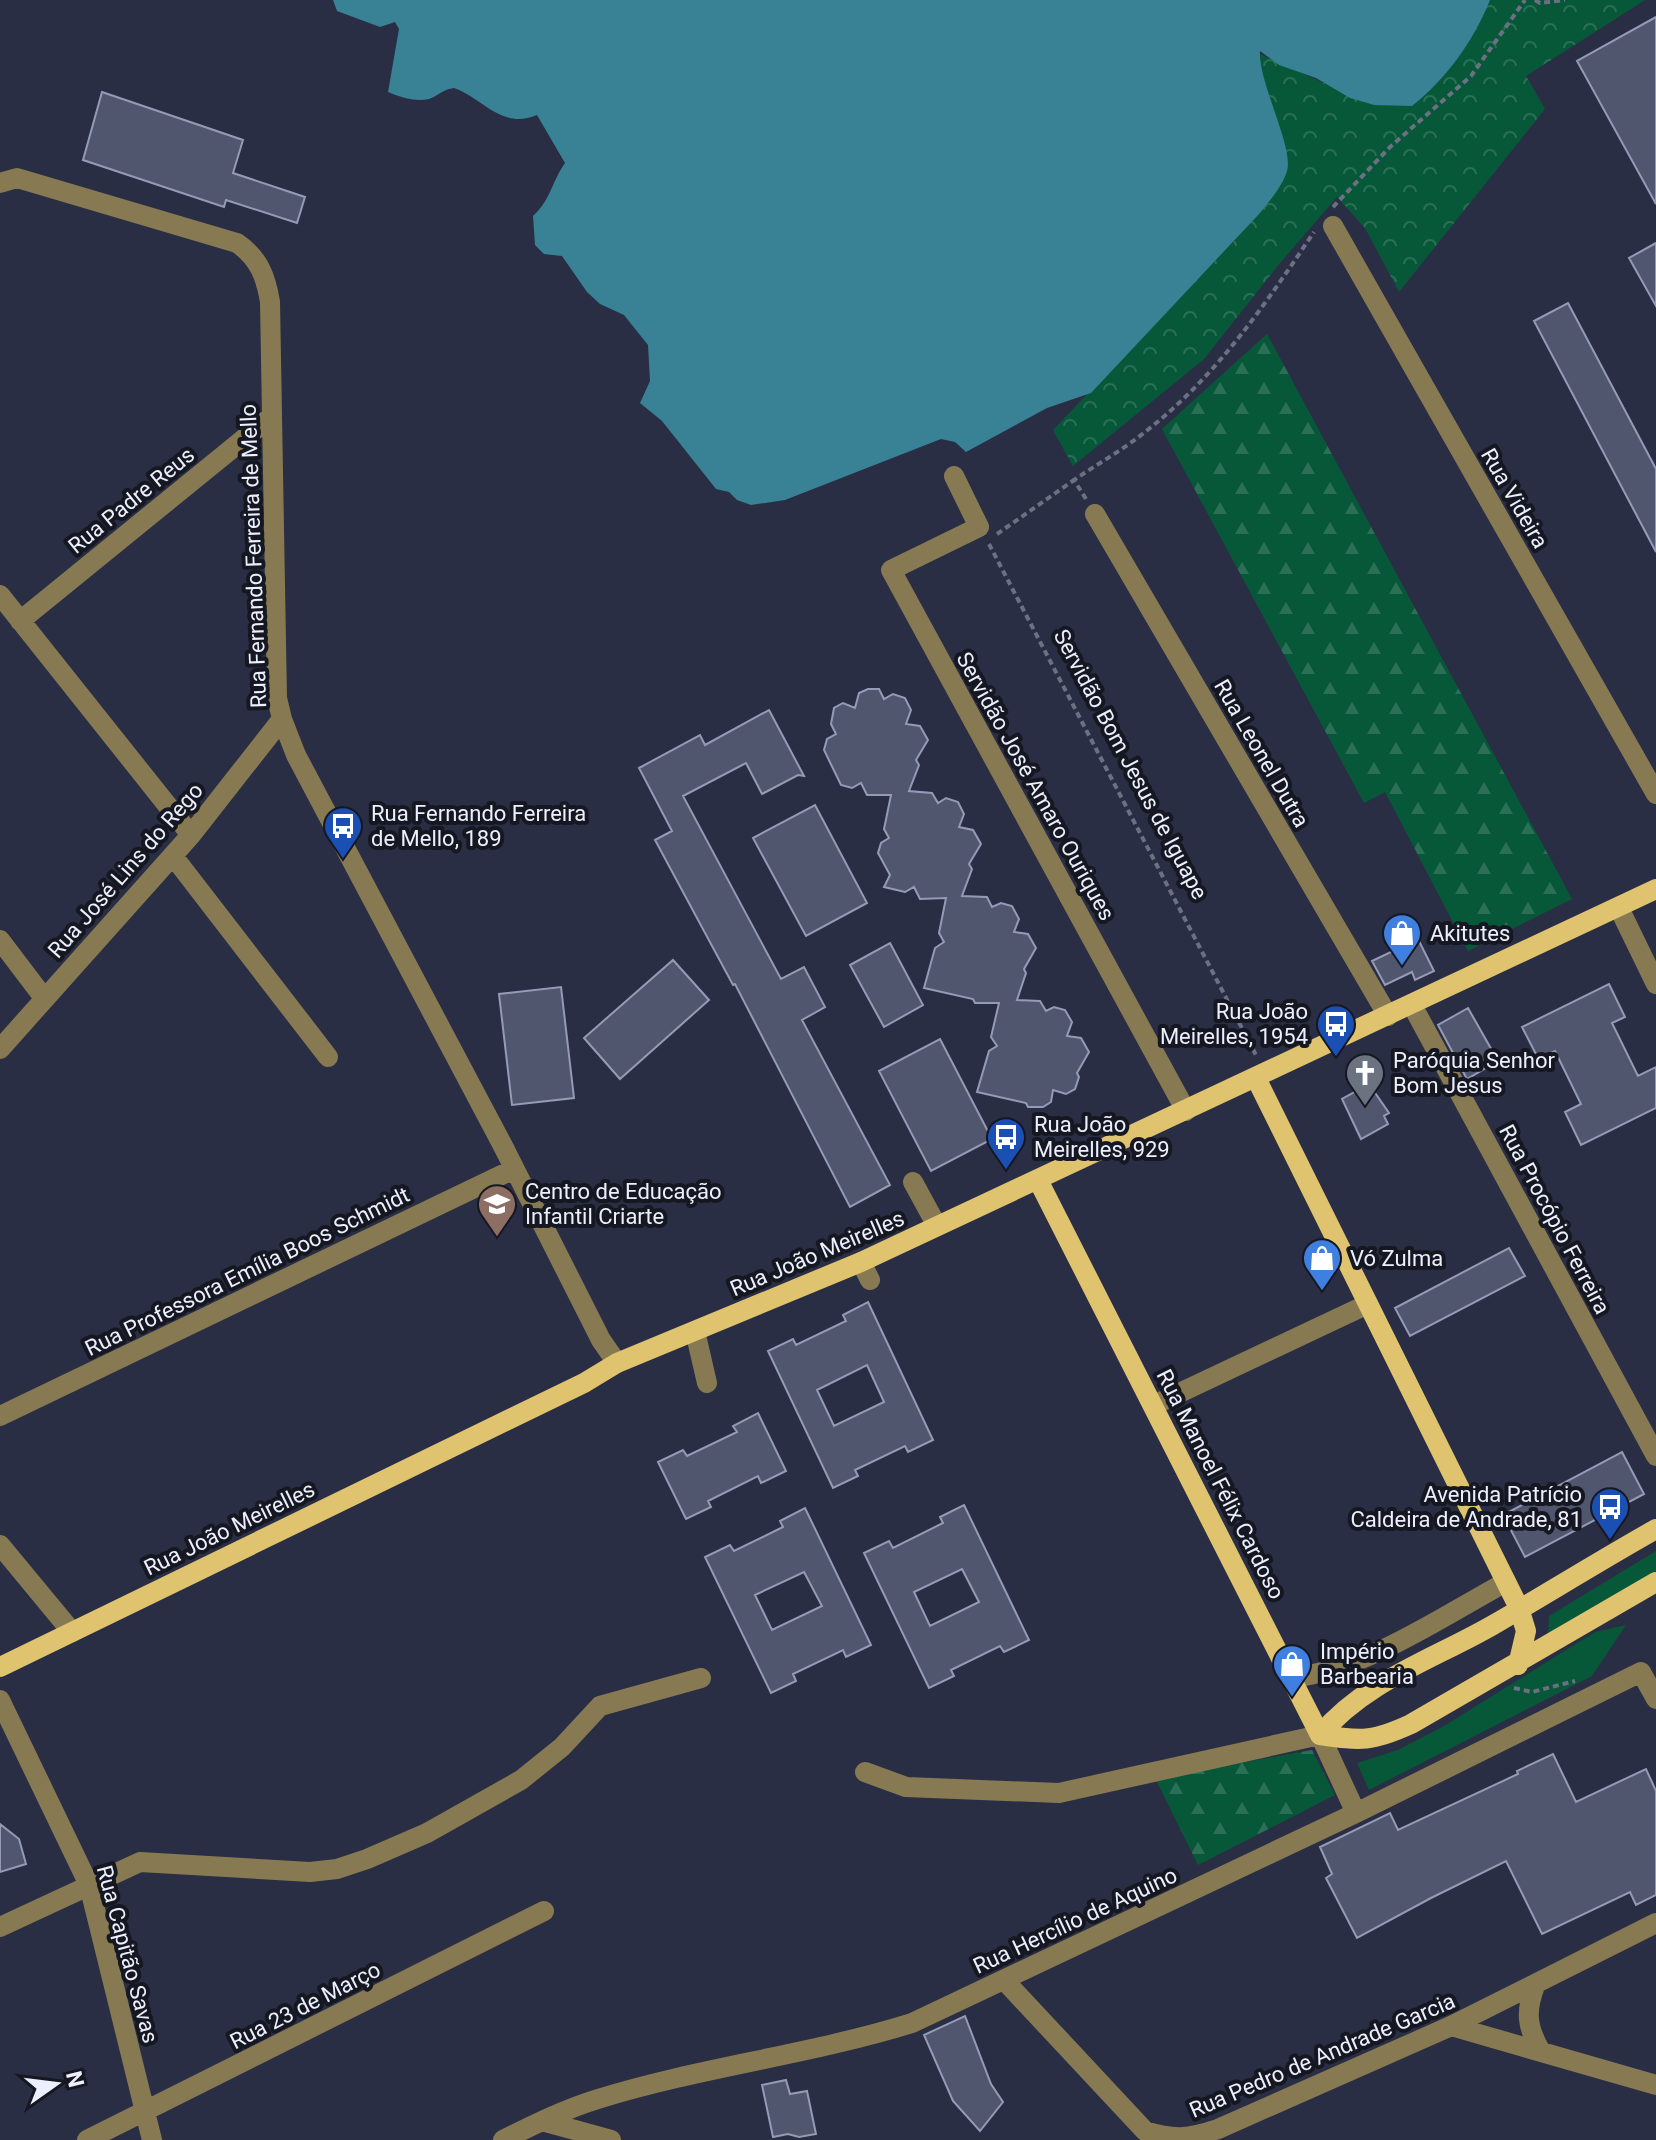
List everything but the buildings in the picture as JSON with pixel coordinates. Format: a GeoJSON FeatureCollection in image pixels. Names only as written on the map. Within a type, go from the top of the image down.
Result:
{"type":"FeatureCollection","features":[{"type":"Feature","properties":{"kind":"main road","name":"Rua João Meirelles"},"geometry":{"type":"LineString","coordinates":[[0,1667],[584,1383],[617,1363],[695,1331],[866,1271],[937,1226],[1656,889]]}},
{"type":"Feature","properties":{"kind":"main road"},"geometry":{"type":"LineString","coordinates":[[1261,1076],[1368,1304],[1519,1608],[1526,1631],[1514,1667]]}},
{"type":"Feature","properties":{"kind":"main road","name":"Rua Manoel Félix Cardoso"},"geometry":{"type":"LineString","coordinates":[[1038,1180],[1320,1735]]}},
{"type":"Feature","properties":{"kind":"main road"},"geometry":{"type":"LineString","coordinates":[[1320,1735],[1338,1714],[1392,1678],[1493,1625],[1656,1529]]}},
{"type":"Feature","properties":{"kind":"main road"},"geometry":{"type":"LineString","coordinates":[[1320,1735],[1362,1741],[1385,1736],[1514,1667],[1656,1582]]}},
{"type":"Feature","properties":{"kind":"street","name":"Rua Fernando Ferreira de Mello"},"geometry":{"type":"LineString","coordinates":[[8,180],[237,243],[258,262],[267,283],[270,302],[277,698],[282,719],[296,755],[601,1340],[617,1363]]}},
{"type":"Feature","properties":{"kind":"street","name":"Rua Videira"},"geometry":{"type":"LineString","coordinates":[[1330,220],[1656,794]]}},
{"type":"Feature","properties":{"kind":"street","name":"Rua Padre Reus"},"geometry":{"type":"LineString","coordinates":[[20,621],[272,416]]}},
{"type":"Feature","properties":{"kind":"street"},"geometry":{"type":"LineString","coordinates":[[954,476],[983,534]]}},
{"type":"Feature","properties":{"kind":"street","name":"Rua Leonel Dutra"},"geometry":{"type":"LineString","coordinates":[[1095,514],[1388,1016]]}},
{"type":"Feature","properties":{"kind":"street","name":"Servidão José Amaro Ouriques"},"geometry":{"type":"LineString","coordinates":[[983,534],[891,570],[1186,1111]]}},
{"type":"Feature","properties":{"kind":"street"},"geometry":{"type":"LineString","coordinates":[[0,595],[191,835]]}},
{"type":"Feature","properties":{"kind":"street","name":"Rua José Lins do Rego"},"geometry":{"type":"LineString","coordinates":[[0,1049],[191,835],[282,719]]}},
{"type":"Feature","properties":{"kind":"street"},"geometry":{"type":"LineString","coordinates":[[173,856],[328,1057]]}},
{"type":"Feature","properties":{"kind":"street"},"geometry":{"type":"LineString","coordinates":[[1619,908],[1656,984]]}},
{"type":"Feature","properties":{"kind":"street"},"geometry":{"type":"LineString","coordinates":[[0,940],[44,998]]}},
{"type":"Feature","properties":{"kind":"street","name":"Rua Procópio Ferreira"},"geometry":{"type":"LineString","coordinates":[[1412,1005],[1656,1456]]}},
{"type":"Feature","properties":{"kind":"street","name":"Rua Professora Emília Boos Schmidt"},"geometry":{"type":"LineString","coordinates":[[0,1416],[514,1169]]}},
{"type":"Feature","properties":{"kind":"street"},"geometry":{"type":"LineString","coordinates":[[913,1182],[937,1226]]}},
{"type":"Feature","properties":{"kind":"street"},"geometry":{"type":"LineString","coordinates":[[1154,1405],[1368,1304]]}},
{"type":"Feature","properties":{"kind":"street"},"geometry":{"type":"LineString","coordinates":[[695,1331],[707,1383]]}},
{"type":"Feature","properties":{"kind":"street"},"geometry":{"type":"LineString","coordinates":[[0,1545],[72,1632]]}},
{"type":"Feature","properties":{"kind":"street"},"geometry":{"type":"LineString","coordinates":[[1293,1678],[1319,1674],[1356,1661],[1506,1582]]}},
{"type":"Feature","properties":{"kind":"street","name":"Rua Hercílio de Aquino"},"geometry":{"type":"LineString","coordinates":[[503,2140],[597,2099],[771,2056],[861,2039],[912,2023],[1356,1813],[1641,1672],[1656,1699]]}},
{"type":"Feature","properties":{"kind":"street"},"geometry":{"type":"LineString","coordinates":[[0,1927],[140,1862],[310,1872],[337,1869],[367,1859],[427,1833],[521,1780],[562,1747],[600,1706],[701,1678]]}},
{"type":"Feature","properties":{"kind":"street","name":"Rua Capitão Savas"},"geometry":{"type":"LineString","coordinates":[[0,1700],[89,1885],[152,2140]]}},
{"type":"Feature","properties":{"kind":"street"},"geometry":{"type":"LineString","coordinates":[[865,1772],[906,1787],[1059,1793],[1320,1735]]}},
{"type":"Feature","properties":{"kind":"street","name":"Rua Manoel Félix Cardoso"},"geometry":{"type":"LineString","coordinates":[[1320,1735],[1356,1813]]}},
{"type":"Feature","properties":{"kind":"street","name":"Rua 23 de Março"},"geometry":{"type":"LineString","coordinates":[[87,2140],[544,1911]]}},
{"type":"Feature","properties":{"kind":"street","name":"Rua Pedro de Andrade Garcia"},"geometry":{"type":"LineString","coordinates":[[1004,1980],[1145,2131],[1166,2140],[1192,2138],[1451,2026],[1656,1923]]}},
{"type":"Feature","properties":{"kind":"street"},"geometry":{"type":"LineString","coordinates":[[1535,1986],[1527,2015],[1532,2037],[1541,2052]]}},
{"type":"Feature","properties":{"kind":"street"},"geometry":{"type":"LineString","coordinates":[[1451,2026],[1656,2085]]}},
{"type":"Feature","properties":{"kind":"street"},"geometry":{"type":"LineString","coordinates":[[542,2121],[611,2140]]}},
{"type":"Feature","properties":{"kind":"path"},"geometry":{"type":"LineString","coordinates":[[983,534],[1074,480],[1145,432],[1216,366],[1252,325],[1330,220],[1390,147],[1471,76],[1525,0]]}},
{"type":"Feature","properties":{"kind":"path"},"geometry":{"type":"LineString","coordinates":[[1535,0],[1540,3],[1565,0]]}},
{"type":"Feature","properties":{"kind":"path"},"geometry":{"type":"LineString","coordinates":[[1074,480],[1095,514]]}},
{"type":"Feature","properties":{"kind":"path","name":"Servidão Bom Jesus de Iguape"},"geometry":{"type":"LineString","coordinates":[[983,534],[1261,1076]]}},
{"type":"Feature","properties":{"kind":"path"},"geometry":{"type":"LineString","coordinates":[[1514,1667],[1512,1687],[1532,1692],[1585,1680],[1599,1681],[1604,1690]]}},
{"type":"Feature","properties":{"kind":"green space"},"geometry":{"type":"Polygon","coordinates":[[[1489,0],[1645,0],[1526,76],[1545,109],[1399,292],[1365,228],[1337,197],[1204,359],[1073,466],[1053,430],[1235,240],[1271,108],[1258,53],[1370,104],[1489,0]]]}},
{"type":"Feature","properties":{"kind":"green space"},"geometry":{"type":"Polygon","coordinates":[[[1267,334],[1572,899],[1468,951],[1385,792],[1364,803],[1162,429],[1267,334]]]}},
{"type":"Feature","properties":{"kind":"green space"},"geometry":{"type":"Polygon","coordinates":[[[1656,1551],[1656,1572],[1548,1639],[1549,1616],[1656,1551]]]}},
{"type":"Feature","properties":{"kind":"green space"},"geometry":{"type":"Polygon","coordinates":[[[1626,1625],[1592,1676],[1369,1790],[1357,1763],[1398,1750],[1444,1726],[1595,1632],[1626,1625]]]}},
{"type":"Feature","properties":{"kind":"green space"},"geometry":{"type":"Polygon","coordinates":[[[1312,1750],[1335,1795],[1198,1865],[1155,1778],[1312,1750]]]}},
{"type":"Feature","properties":{"kind":"water"},"geometry":{"type":"Polygon","coordinates":[[[333,0],[1490,0],[1458,58],[1437,84],[1412,106],[1374,105],[1350,98],[1316,78],[1279,65],[1260,51],[1264,79],[1288,160],[1282,182],[1260,213],[1091,393],[1047,408],[966,452],[955,442],[941,439],[785,500],[751,505],[737,500],[729,492],[716,489],[662,421],[640,403],[650,381],[648,345],[624,315],[600,304],[587,292],[562,256],[544,254],[535,245],[533,216],[544,203],[565,163],[537,115],[525,119],[503,116],[454,88],[424,100],[388,92],[399,29],[395,22],[380,27],[337,11],[333,0]]]}},
{"type":"Feature","properties":{"kind":"place","name":"Rua Fernando Ferreira de Mello, 189"},"geometry":{"type":"Point","coordinates":[343,860]}},
{"type":"Feature","properties":{"kind":"place","name":"Akitutes"},"geometry":{"type":"Point","coordinates":[1402,967]}},
{"type":"Feature","properties":{"kind":"place","name":"Rua João Meirelles, 1954"},"geometry":{"type":"Point","coordinates":[1336,1058]}},
{"type":"Feature","properties":{"kind":"place","name":"Paróquia Senhor Bom Jesus"},"geometry":{"type":"Point","coordinates":[1365,1107]}},
{"type":"Feature","properties":{"kind":"place","name":"Rua João Meirelles, 929"},"geometry":{"type":"Point","coordinates":[1006,1171]}},
{"type":"Feature","properties":{"kind":"place","name":"Centro de Educação Infantil Criarte"},"geometry":{"type":"Point","coordinates":[497,1238]}},
{"type":"Feature","properties":{"kind":"place","name":"Vó Zulma"},"geometry":{"type":"Point","coordinates":[1322,1292]}},
{"type":"Feature","properties":{"kind":"place","name":"Avenida Patrício Caldeira de Andrade, 81"},"geometry":{"type":"Point","coordinates":[1610,1541]}},
{"type":"Feature","properties":{"kind":"place","name":"Império Barbearia"},"geometry":{"type":"Point","coordinates":[1292,1698]}}]}
